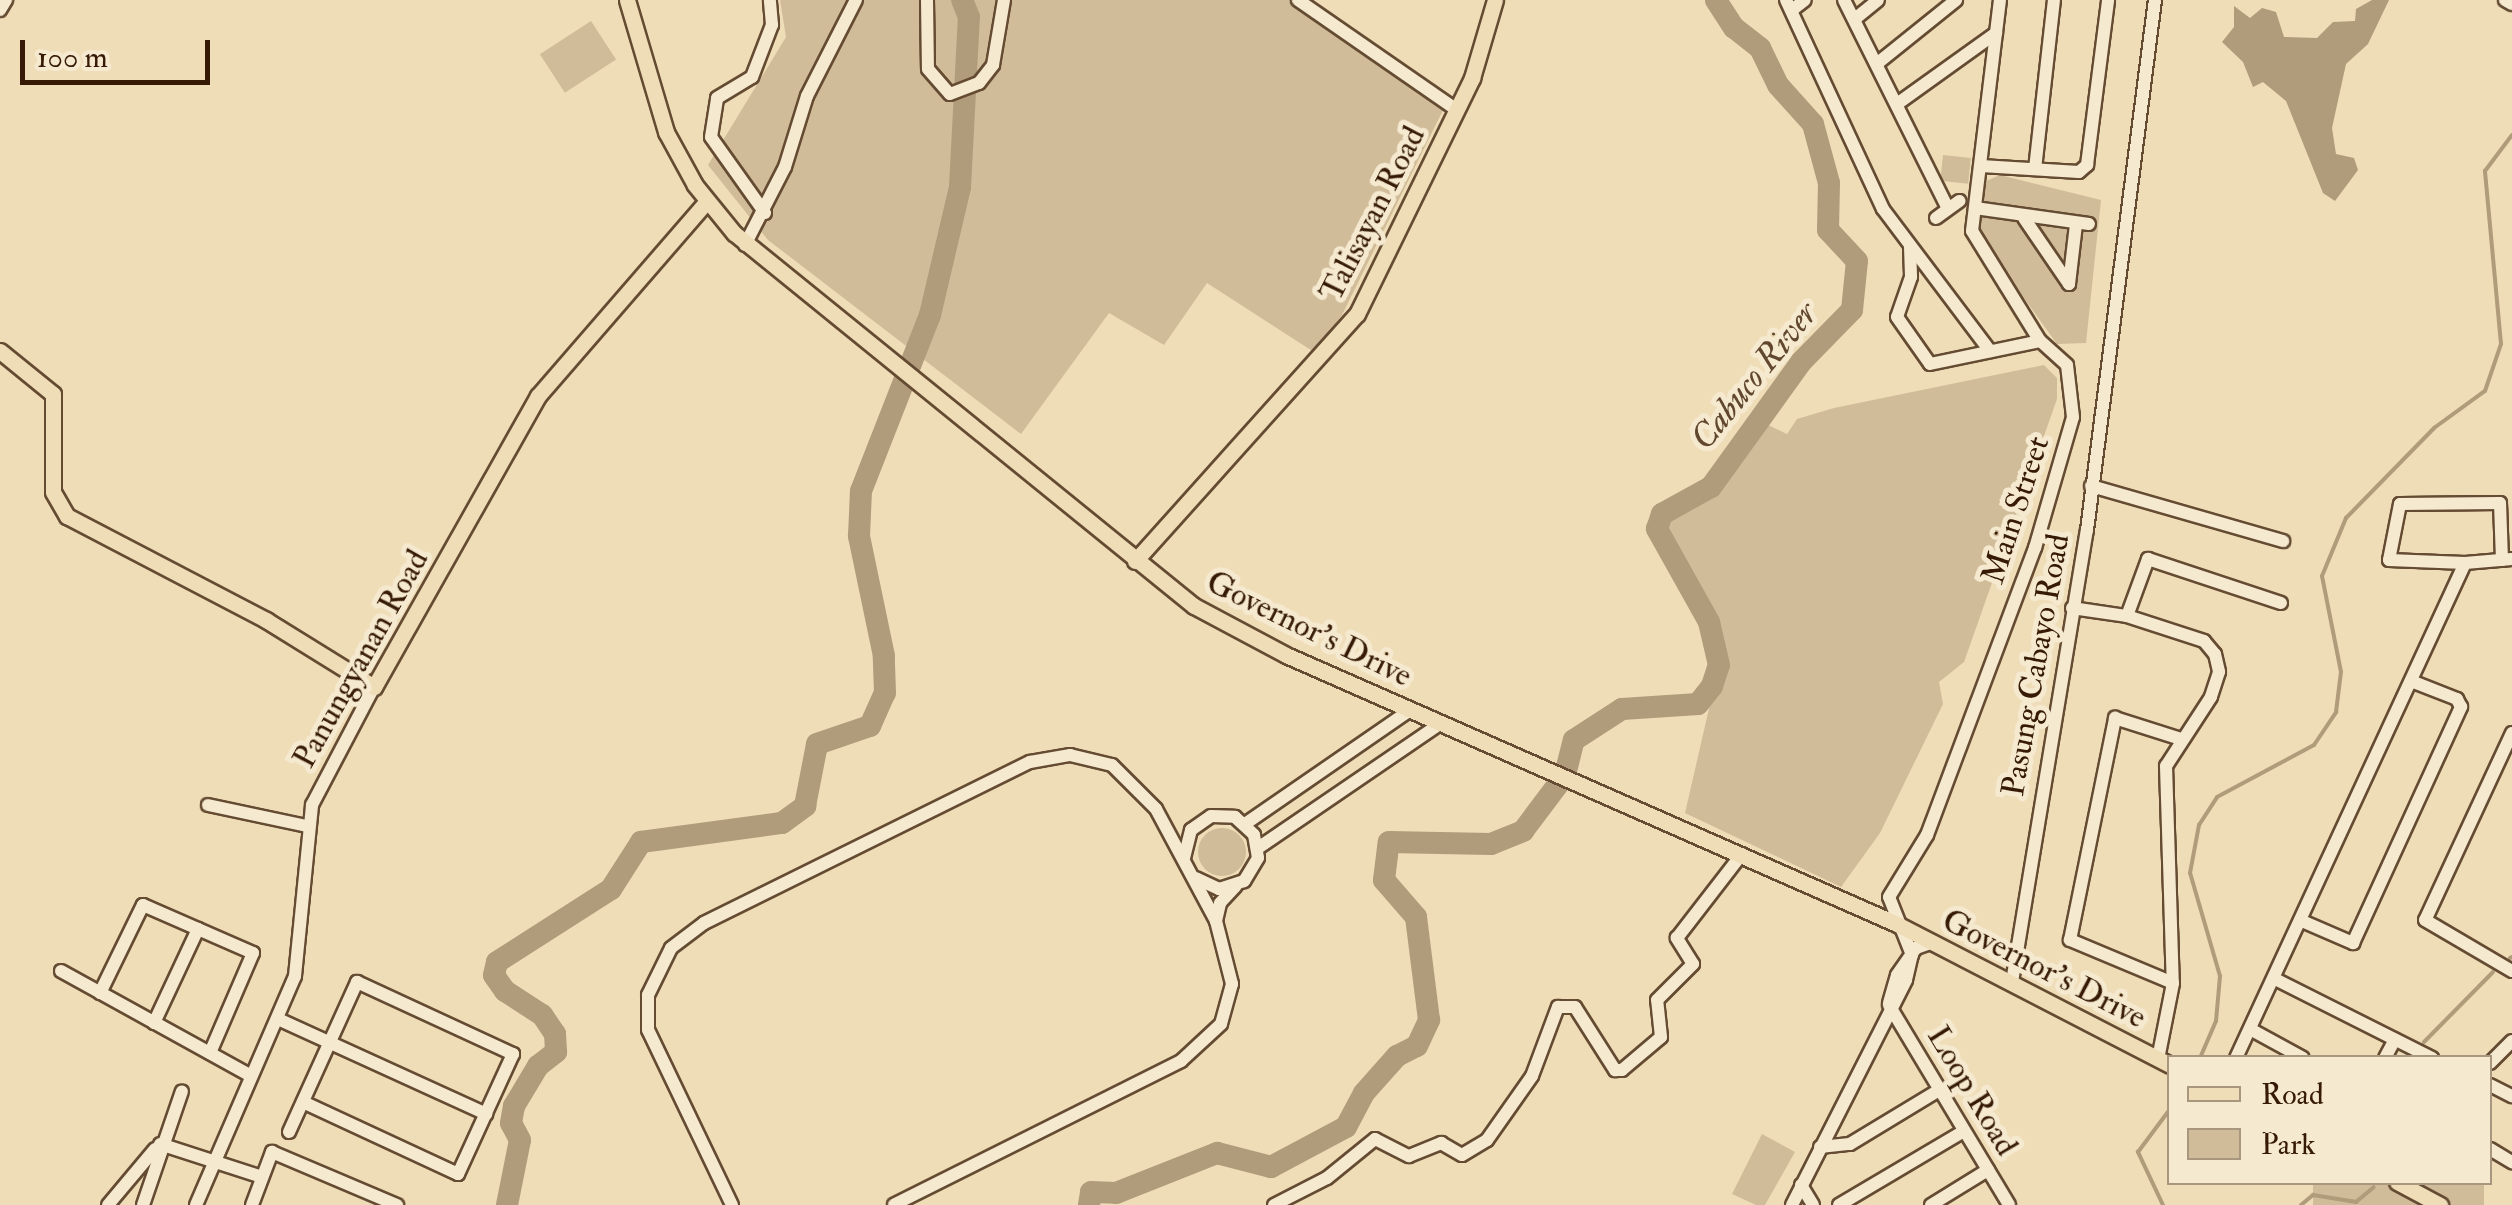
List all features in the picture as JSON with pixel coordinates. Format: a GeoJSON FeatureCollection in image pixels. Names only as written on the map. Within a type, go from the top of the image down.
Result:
{"type":"FeatureCollection","features":[{"type":"Feature","properties":{"kind":"main road","name":"Governor's Drive"},"geometry":{"type":"LineString","coordinates":[[627,0],[657,109],[706,202],[746,245],[1134,560],[1229,627],[1897,924],[2164,1062]]}},
{"type":"Feature","properties":{"kind":"main road","name":"Talisayan Road"},"geometry":{"type":"LineString","coordinates":[[1134,560],[1357,314],[1485,48],[1495,0]]}},
{"type":"Feature","properties":{"kind":"main road","name":"Panungyanan Road"},"geometry":{"type":"LineString","coordinates":[[374,686],[548,381],[646,278],[706,202]]}},
{"type":"Feature","properties":{"kind":"main road"},"geometry":{"type":"LineString","coordinates":[[0,350],[53,394],[50,468],[58,506],[67,516],[266,620],[374,686]]}},
{"type":"Feature","properties":{"kind":"main road"},"geometry":{"type":"LineString","coordinates":[[2403,1185],[2440,1205]]}},
{"type":"Feature","properties":{"kind":"street"},"geometry":{"type":"LineString","coordinates":[[0,10],[6,0]]}},
{"type":"Feature","properties":{"kind":"street"},"geometry":{"type":"LineString","coordinates":[[765,213],[710,138],[717,98],[752,77],[772,25],[770,0]]}},
{"type":"Feature","properties":{"kind":"street"},"geometry":{"type":"LineString","coordinates":[[746,245],[765,213],[807,96],[856,0]]}},
{"type":"Feature","properties":{"kind":"street"},"geometry":{"type":"LineString","coordinates":[[927,0],[928,68],[950,94],[979,83],[993,65],[1004,0]]}},
{"type":"Feature","properties":{"kind":"street"},"geometry":{"type":"LineString","coordinates":[[1298,0],[1457,110]]}},
{"type":"Feature","properties":{"kind":"street"},"geometry":{"type":"LineString","coordinates":[[1805,0],[1789,5],[1884,209],[1990,351]]}},
{"type":"Feature","properties":{"kind":"street"},"geometry":{"type":"LineString","coordinates":[[1844,0],[1879,62],[1948,209]]}},
{"type":"Feature","properties":{"kind":"street"},"geometry":{"type":"LineString","coordinates":[[1856,18],[1878,0]]}},
{"type":"Feature","properties":{"kind":"street"},"geometry":{"type":"LineString","coordinates":[[1879,62],[1956,0]]}},
{"type":"Feature","properties":{"kind":"street","name":"Main Street"},"geometry":{"type":"LineString","coordinates":[[1889,897],[1928,834],[2064,462],[2072,379],[2061,356],[2040,341],[1974,241],[2000,0]]}},
{"type":"Feature","properties":{"kind":"street"},"geometry":{"type":"LineString","coordinates":[[2035,168],[2054,0]]}},
{"type":"Feature","properties":{"kind":"street"},"geometry":{"type":"LineString","coordinates":[[1980,166],[2079,172],[2087,166],[2108,0]]}},
{"type":"Feature","properties":{"kind":"street","name":"Pasung Cabayo Road"},"geometry":{"type":"LineString","coordinates":[[2012,982],[2091,486],[2156,0]]}},
{"type":"Feature","properties":{"kind":"street"},"geometry":{"type":"LineString","coordinates":[[2505,0],[2512,4]]}},
{"type":"Feature","properties":{"kind":"street"},"geometry":{"type":"LineString","coordinates":[[1897,104],[1996,33]]}},
{"type":"Feature","properties":{"kind":"street"},"geometry":{"type":"LineString","coordinates":[[1975,208],[2082,224],[2069,284],[2024,218]]}},
{"type":"Feature","properties":{"kind":"street"},"geometry":{"type":"LineString","coordinates":[[1910,247],[1911,277],[1898,318],[1930,364],[2040,341]]}},
{"type":"Feature","properties":{"kind":"street"},"geometry":{"type":"LineString","coordinates":[[2091,486],[2283,541]]}},
{"type":"Feature","properties":{"kind":"street"},"geometry":{"type":"LineString","coordinates":[[2500,503],[2507,559],[2464,564],[2389,560],[2400,504],[2500,503]]}},
{"type":"Feature","properties":{"kind":"street"},"geometry":{"type":"LineString","coordinates":[[2128,616],[2148,559],[2281,603]]}},
{"type":"Feature","properties":{"kind":"street"},"geometry":{"type":"LineString","coordinates":[[2237,1055],[2464,564]]}},
{"type":"Feature","properties":{"kind":"street"},"geometry":{"type":"LineString","coordinates":[[2072,608],[2128,616],[2204,641],[2215,654],[2218,672],[2210,698],[2166,766],[2173,983],[2164,1062]]}},
{"type":"Feature","properties":{"kind":"street"},"geometry":{"type":"LineString","coordinates":[[2302,920],[2353,943],[2461,707],[2456,699],[2411,681]]}},
{"type":"Feature","properties":{"kind":"street","name":"Panungyanan Road"},"geometry":{"type":"LineString","coordinates":[[196,1205],[210,1162],[278,1019],[303,942],[307,826],[374,686]]}},
{"type":"Feature","properties":{"kind":"street"},"geometry":{"type":"LineString","coordinates":[[1245,824],[1410,710]]}},
{"type":"Feature","properties":{"kind":"street"},"geometry":{"type":"LineString","coordinates":[[2173,983],[2070,940],[2115,718],[2181,739]]}},
{"type":"Feature","properties":{"kind":"street"},"geometry":{"type":"LineString","coordinates":[[1258,848],[1442,723]]}},
{"type":"Feature","properties":{"kind":"street"},"geometry":{"type":"LineString","coordinates":[[2512,733],[2425,920],[2512,972]]}},
{"type":"Feature","properties":{"kind":"street"},"geometry":{"type":"LineString","coordinates":[[732,1205],[648,1030],[652,982],[677,941],[1040,759],[1070,755],[1112,766],[1172,822],[1223,815],[1245,824],[1258,848],[1253,870],[1220,904],[1216,921]]}},
{"type":"Feature","properties":{"kind":"street"},"geometry":{"type":"LineString","coordinates":[[208,806],[307,826]]}},
{"type":"Feature","properties":{"kind":"street"},"geometry":{"type":"LineString","coordinates":[[894,1205],[1198,1050],[1230,999],[1231,968],[1216,921],[1156,809]]}},
{"type":"Feature","properties":{"kind":"street"},"geometry":{"type":"LineString","coordinates":[[1200,821],[1185,841],[1190,871],[1215,889],[1236,886]]}},
{"type":"Feature","properties":{"kind":"street"},"geometry":{"type":"LineString","coordinates":[[1274,1205],[1327,1178],[1375,1139],[1409,1156],[1441,1144],[1462,1155],[1487,1140],[1532,1076],[1558,1007],[1575,1007],[1615,1070],[1622,1070],[1661,1037],[1657,1000],[1693,964],[1677,938],[1742,854]]}},
{"type":"Feature","properties":{"kind":"street"},"geometry":{"type":"LineString","coordinates":[[1792,1205],[1888,1005],[1906,980],[1912,955],[1889,897],[1869,907],[1836,896]]}},
{"type":"Feature","properties":{"kind":"street"},"geometry":{"type":"LineString","coordinates":[[100,993],[143,905],[254,953],[210,1053]]}},
{"type":"Feature","properties":{"kind":"street"},"geometry":{"type":"LineString","coordinates":[[154,1022],[198,929]]}},
{"type":"Feature","properties":{"kind":"street"},"geometry":{"type":"LineString","coordinates":[[1912,955],[1933,942]]}},
{"type":"Feature","properties":{"kind":"street"},"geometry":{"type":"LineString","coordinates":[[61,971],[251,1076]]}},
{"type":"Feature","properties":{"kind":"street"},"geometry":{"type":"LineString","coordinates":[[2275,979],[2426,1055]]}},
{"type":"Feature","properties":{"kind":"street"},"geometry":{"type":"LineString","coordinates":[[289,1132],[357,982],[514,1054],[458,1174],[303,1102]]}},
{"type":"Feature","properties":{"kind":"street","name":"Loop Road"},"geometry":{"type":"LineString","coordinates":[[1888,1005],[2009,1205]]}},
{"type":"Feature","properties":{"kind":"street"},"geometry":{"type":"LineString","coordinates":[[278,1019],[486,1114]]}},
{"type":"Feature","properties":{"kind":"street"},"geometry":{"type":"LineString","coordinates":[[2250,1029],[2298,1055]]}},
{"type":"Feature","properties":{"kind":"street"},"geometry":{"type":"LineString","coordinates":[[2387,1055],[2395,1039]]}},
{"type":"Feature","properties":{"kind":"street"},"geometry":{"type":"LineString","coordinates":[[2492,1061],[2512,1041]]}},
{"type":"Feature","properties":{"kind":"street"},"geometry":{"type":"LineString","coordinates":[[1820,1147],[1850,1144],[1939,1090]]}},
{"type":"Feature","properties":{"kind":"street"},"geometry":{"type":"LineString","coordinates":[[143,1205],[160,1144],[182,1091]]}},
{"type":"Feature","properties":{"kind":"street"},"geometry":{"type":"LineString","coordinates":[[1838,1205],[1964,1131]]}},
{"type":"Feature","properties":{"kind":"street"},"geometry":{"type":"LineString","coordinates":[[160,1144],[259,1176]]}},
{"type":"Feature","properties":{"kind":"street"},"geometry":{"type":"LineString","coordinates":[[108,1205],[160,1144]]}},
{"type":"Feature","properties":{"kind":"street"},"geometry":{"type":"LineString","coordinates":[[270,1205],[253,1201],[259,1176],[272,1152],[397,1205]]}},
{"type":"Feature","properties":{"kind":"street"},"geometry":{"type":"LineString","coordinates":[[1930,1205],[1988,1170]]}},
{"type":"Feature","properties":{"kind":"street"},"geometry":{"type":"LineString","coordinates":[[1801,1185],[1813,1205]]}},
{"type":"Feature","properties":{"kind":"green space"},"geometry":{"type":"Polygon","coordinates":[[[780,0],[1306,0],[1449,98],[1342,315],[1314,352],[1207,283],[1164,345],[1109,313],[1021,434],[768,240],[708,165],[786,37],[780,0]]]}},
{"type":"Feature","properties":{"kind":"green space"},"geometry":{"type":"Polygon","coordinates":[[[591,21],[616,60],[565,93],[540,54],[591,21]]]}},
{"type":"Feature","properties":{"kind":"green space"},"geometry":{"type":"Polygon","coordinates":[[[1943,155],[1971,158],[1968,184],[1940,181],[1943,155]]]}},
{"type":"Feature","properties":{"kind":"green space"},"geometry":{"type":"Polygon","coordinates":[[[2000,175],[2101,200],[2086,343],[2057,344],[1983,241],[1978,227],[1984,182],[2000,175]]]}},
{"type":"Feature","properties":{"kind":"green space"},"geometry":{"type":"Polygon","coordinates":[[[2044,365],[2057,378],[2057,399],[1964,662],[1939,682],[1943,704],[1880,833],[1841,887],[1685,813],[1719,665],[1709,622],[1657,529],[1662,514],[1711,487],[1762,422],[1787,434],[1797,419],[1834,408],[2044,365]]]}},
{"type":"Feature","properties":{"kind":"green space"},"geometry":{"type":"Polygon","coordinates":[[[1222,828],[1239,835],[1246,852],[1239,869],[1222,876],[1205,869],[1198,852],[1205,835],[1222,828]]]}},
{"type":"Feature","properties":{"kind":"green space"},"geometry":{"type":"Polygon","coordinates":[[[1762,1134],[1795,1152],[1765,1205],[1756,1205],[1732,1194],[1762,1134]]]}},
{"type":"Feature","properties":{"kind":"green space"},"geometry":{"type":"Polygon","coordinates":[[[2313,1185],[2484,1185],[2484,1205],[2313,1205],[2313,1185]]]}},
{"type":"Feature","properties":{"kind":"shaded area"},"geometry":{"type":"Polygon","coordinates":[[[2372,0],[2389,0],[2368,44],[2346,64],[2332,128],[2336,154],[2354,158],[2358,170],[2335,201],[2323,193],[2286,101],[2263,82],[2253,87],[2243,62],[2222,42],[2234,27],[2234,6],[2250,18],[2262,8],[2276,12],[2284,37],[2317,38],[2333,22],[2355,21],[2356,9],[2372,0]]]}},
{"type":"Feature","properties":{"kind":"waterway"},"geometry":{"type":"LineString","coordinates":[[507,1205],[520,1140],[511,1123],[514,1106],[538,1066],[556,1052],[555,1034],[542,1015],[505,991],[494,975],[497,962],[611,889],[641,842],[782,823],[805,806],[817,744],[870,726],[885,693],[884,656],[859,536],[861,491],[930,315],[960,187],[969,17],[962,0]]}},
{"type":"Feature","properties":{"kind":"waterway"},"geometry":{"type":"LineString","coordinates":[[969,0],[969,17]]}},
{"type":"Feature","properties":{"kind":"waterway","name":"Cabuco River"},"geometry":{"type":"LineString","coordinates":[[1089,1205],[1091,1192],[1116,1193],[1217,1153],[1271,1167],[1346,1127],[1364,1093],[1397,1056],[1417,1046],[1429,1020],[1416,917],[1384,880],[1389,842],[1491,844],[1523,831],[1565,775],[1574,740],[1622,709],[1698,704],[1712,686],[1719,665],[1709,622],[1657,529],[1662,514],[1711,487],[1801,362],[1852,310],[1857,261],[1828,230],[1829,183],[1813,124],[1778,85],[1760,48],[1734,28],[1716,0]]}},
{"type":"Feature","properties":{"kind":"waterway"},"geometry":{"type":"LineString","coordinates":[[2201,1055],[2216,1021],[2220,976],[2190,873],[2199,825],[2217,797],[2314,745],[2336,712],[2341,672],[2322,576],[2346,518],[2434,428],[2485,391],[2501,344],[2485,171],[2512,135]]}},
{"type":"Feature","properties":{"kind":"waterway"},"geometry":{"type":"LineString","coordinates":[[2424,1042],[2493,972]]}},
{"type":"Feature","properties":{"kind":"waterway"},"geometry":{"type":"LineString","coordinates":[[2163,1205],[2138,1152],[2167,1113]]}},
{"type":"Feature","properties":{"kind":"waterway"},"geometry":{"type":"LineString","coordinates":[[2301,1205],[2313,1195],[2356,1202],[2374,1187]]}}]}
